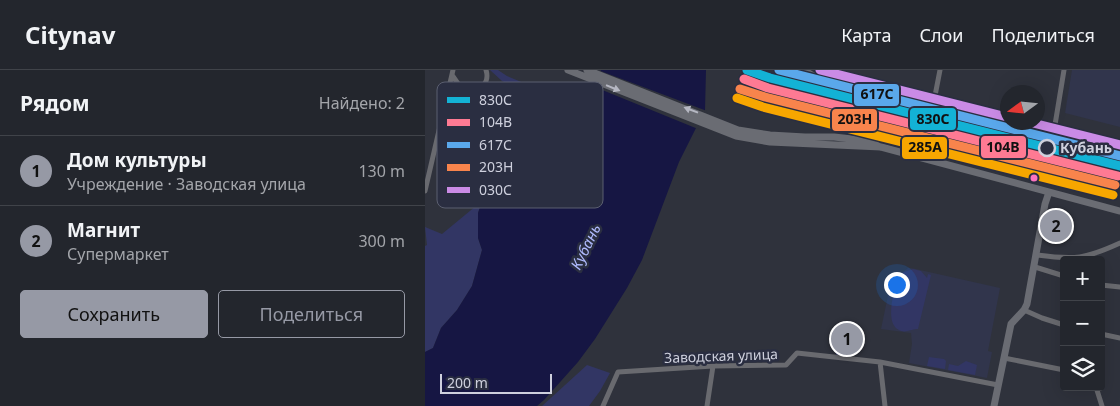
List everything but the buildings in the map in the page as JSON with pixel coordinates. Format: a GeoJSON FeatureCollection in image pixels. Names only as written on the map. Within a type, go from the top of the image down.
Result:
{"type":"FeatureCollection","features":[{"type":"Feature","properties":{"kind":"main road"},"geometry":{"type":"LineString","coordinates":[[568,70],[599,82]]}},
{"type":"Feature","properties":{"kind":"main road"},"geometry":{"type":"LineString","coordinates":[[587,70],[701,114],[718,123],[770,138]]}},
{"type":"Feature","properties":{"kind":"main road"},"geometry":{"type":"LineString","coordinates":[[603,84],[736,136],[770,138],[834,137],[870,141],[881,147],[1120,211]]}},
{"type":"Feature","properties":{"kind":"main road"},"geometry":{"type":"LineString","coordinates":[[995,406],[1011,324],[1024,310],[1035,266],[1045,204],[1049,192]]}},
{"type":"Feature","properties":{"kind":"street"},"geometry":{"type":"LineString","coordinates":[[806,70],[811,75],[838,81],[872,85],[1000,118]]}},
{"type":"Feature","properties":{"kind":"street"},"geometry":{"type":"LineString","coordinates":[[934,101],[940,70]]}},
{"type":"Feature","properties":{"kind":"street"},"geometry":{"type":"LineString","coordinates":[[1054,131],[1064,70]]}},
{"type":"Feature","properties":{"kind":"street"},"geometry":{"type":"LineString","coordinates":[[1045,129],[1120,148]]}},
{"type":"Feature","properties":{"kind":"street"},"geometry":{"type":"LineString","coordinates":[[425,191],[437,138]]}},
{"type":"Feature","properties":{"kind":"street"},"geometry":{"type":"LineString","coordinates":[[1037,255],[1067,259],[1084,257],[1120,243]]}},
{"type":"Feature","properties":{"kind":"street"},"geometry":{"type":"LineString","coordinates":[[1035,266],[1060,275]]}},
{"type":"Feature","properties":{"kind":"street"},"geometry":{"type":"LineString","coordinates":[[1105,285],[1120,287]]}},
{"type":"Feature","properties":{"kind":"street"},"geometry":{"type":"LineString","coordinates":[[1024,310],[1060,324]]}},
{"type":"Feature","properties":{"kind":"street"},"geometry":{"type":"LineString","coordinates":[[1105,335],[1120,338]]}},
{"type":"Feature","properties":{"kind":"street","name":"Заводская улица"},"geometry":{"type":"LineString","coordinates":[[603,406],[618,372],[713,366],[786,365],[797,353],[880,362],[998,385]]}},
{"type":"Feature","properties":{"kind":"street"},"geometry":{"type":"LineString","coordinates":[[1003,358],[1060,369]]}},
{"type":"Feature","properties":{"kind":"street"},"geometry":{"type":"LineString","coordinates":[[880,362],[885,406]]}},
{"type":"Feature","properties":{"kind":"street"},"geometry":{"type":"LineString","coordinates":[[707,406],[713,366]]}},
{"type":"Feature","properties":{"kind":"street"},"geometry":{"type":"LineString","coordinates":[[1097,391],[1102,406]]}},
{"type":"Feature","properties":{"kind":"shaded area"},"geometry":{"type":"Polygon","coordinates":[[[490,70],[498,70],[522,82],[504,82],[490,70]]]}},
{"type":"Feature","properties":{"kind":"shaded area"},"geometry":{"type":"Polygon","coordinates":[[[1072,70],[1120,70],[1120,127],[1065,113],[1072,70]]]}},
{"type":"Feature","properties":{"kind":"shaded area"},"geometry":{"type":"Polygon","coordinates":[[[474,208],[480,208],[478,238],[482,250],[472,286],[457,310],[441,328],[433,348],[425,352],[425,246],[427,245],[425,227],[442,234],[474,208]]]}},
{"type":"Feature","properties":{"kind":"shaded area"},"geometry":{"type":"Polygon","coordinates":[[[908,268],[1000,288],[988,351],[992,352],[987,378],[909,363],[912,344],[911,333],[881,329],[891,281],[908,268]]]}},
{"type":"Feature","properties":{"kind":"shaded area"},"geometry":{"type":"Polygon","coordinates":[[[913,269],[921,271],[927,278],[928,274],[931,275],[918,329],[902,331],[894,326],[891,305],[899,277],[904,272],[913,269]]]}},
{"type":"Feature","properties":{"kind":"shaded area"},"geometry":{"type":"Polygon","coordinates":[[[856,345],[857,353],[836,355],[835,346],[856,345]]]}},
{"type":"Feature","properties":{"kind":"shaded area"},"geometry":{"type":"Polygon","coordinates":[[[929,357],[944,359],[946,361],[945,369],[927,366],[929,357]]]}},
{"type":"Feature","properties":{"kind":"shaded area"},"geometry":{"type":"Polygon","coordinates":[[[966,361],[977,365],[975,375],[948,370],[949,364],[958,366],[966,361]]]}},
{"type":"Feature","properties":{"kind":"shaded area"},"geometry":{"type":"Polygon","coordinates":[[[587,365],[610,373],[589,406],[542,406],[587,365]]]}},
{"type":"Feature","properties":{"kind":"water","name":"Кубань"},"geometry":{"type":"Polygon","coordinates":[[[601,70],[706,70],[705,110],[679,162],[642,260],[595,339],[578,362],[537,406],[425,406],[425,352],[433,348],[441,328],[457,310],[472,286],[482,250],[478,238],[480,208],[603,208],[603,82],[594,82],[601,70]]]}},
{"type":"Feature","properties":{"kind":"pier"},"geometry":{"type":"Polygon","coordinates":[[[598,70],[707,111],[698,129],[603,90],[603,82],[592,82],[598,70]]]}},
{"type":"Feature","properties":{"kind":"transit line","name":"830С"},"geometry":{"type":"LineString","coordinates":[[747,70],[770,78],[1120,166]]}},
{"type":"Feature","properties":{"kind":"transit line","name":"617C"},"geometry":{"type":"LineString","coordinates":[[779,70],[1120,156]]}},
{"type":"Feature","properties":{"kind":"transit line","name":"030C"},"geometry":{"type":"LineString","coordinates":[[820,70],[1000,115]]}},
{"type":"Feature","properties":{"kind":"transit line","name":"104В"},"geometry":{"type":"LineString","coordinates":[[744,79],[768,88],[1118,176]]}},
{"type":"Feature","properties":{"kind":"transit line","name":"203Н"},"geometry":{"type":"LineString","coordinates":[[740,89],[765,97],[1115,185]]}},
{"type":"Feature","properties":{"kind":"transit line","name":"285А"},"geometry":{"type":"LineString","coordinates":[[737,98],[763,107],[1113,195]]}},
{"type":"Feature","properties":{"kind":"transit line","name":"030C"},"geometry":{"type":"LineString","coordinates":[[1045,126],[1120,145]]}},
{"type":"Feature","properties":{"kind":"place","name":"Кубань"},"geometry":{"type":"Point","coordinates":[1047,148]}},
{"type":"Feature","properties":{"kind":"place","name":"Магнит"},"geometry":{"type":"Point","coordinates":[1056,226]}},
{"type":"Feature","properties":{"kind":"place","name":"Дом культуры"},"geometry":{"type":"Point","coordinates":[847,339]}}]}
